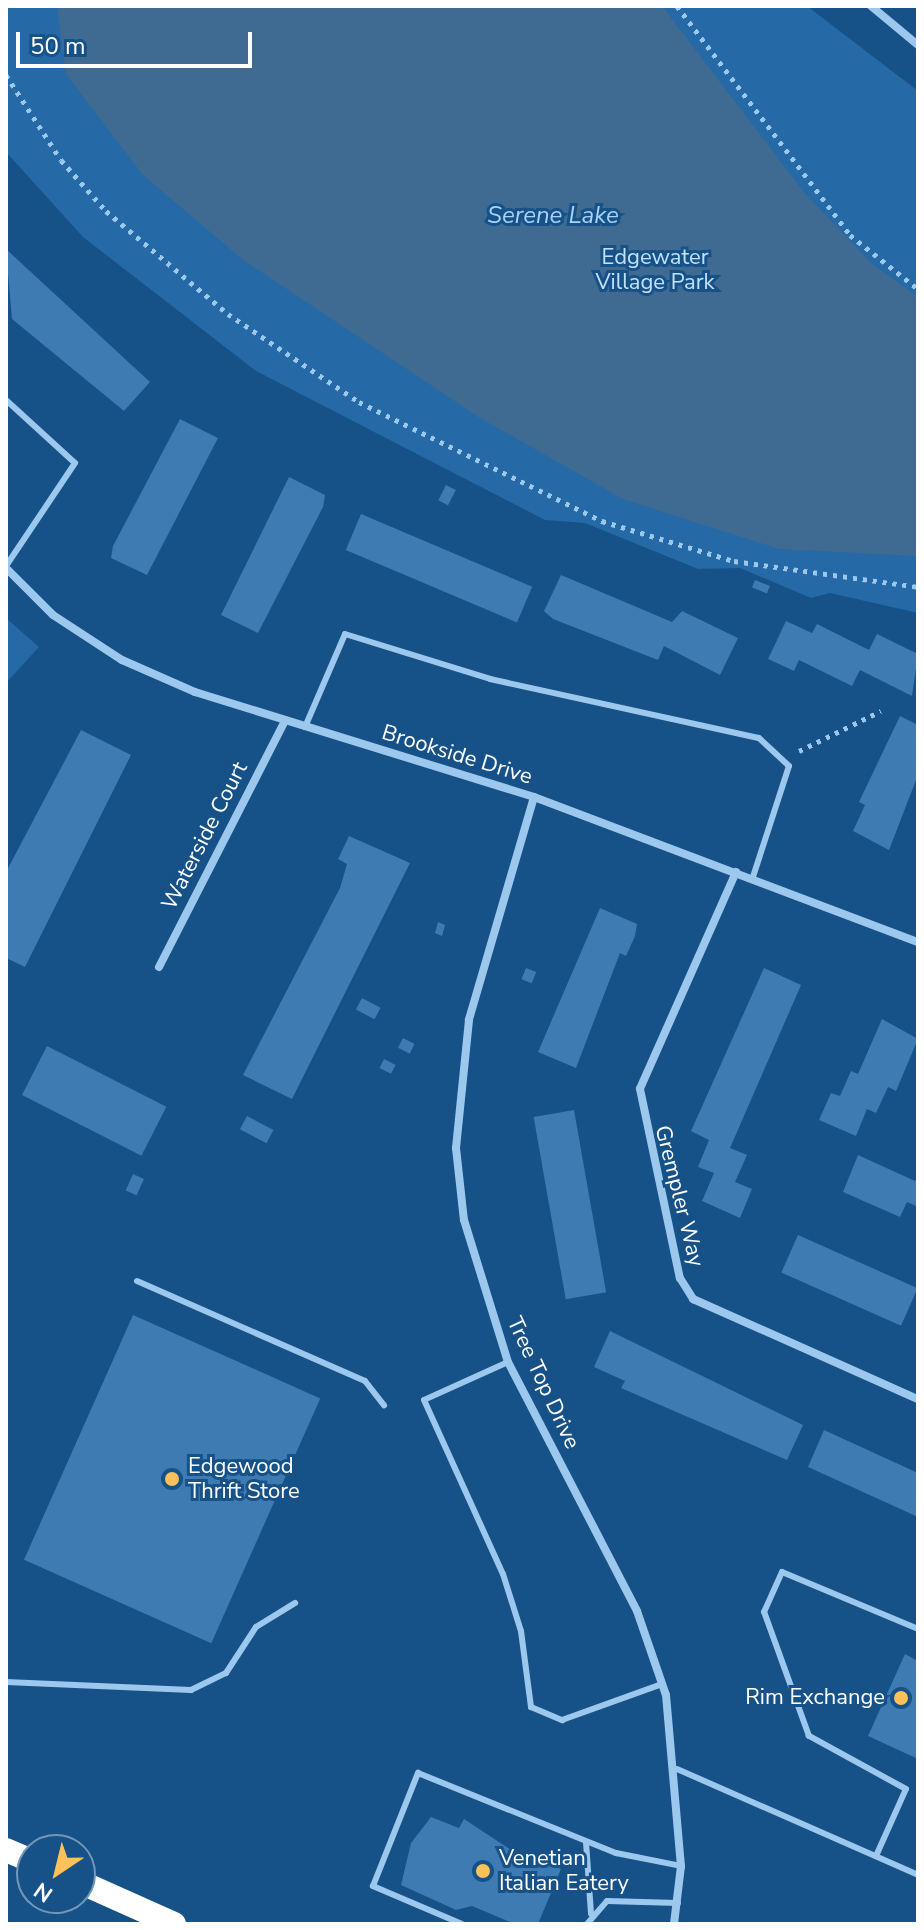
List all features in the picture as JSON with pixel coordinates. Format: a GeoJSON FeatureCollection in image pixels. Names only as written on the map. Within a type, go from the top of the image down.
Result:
{"type":"FeatureCollection","features":[{"type":"Feature","properties":{"kind":"highway"},"geometry":{"type":"LineString","coordinates":[[96,1889],[174,1924]]}},
{"type":"Feature","properties":{"kind":"street"},"geometry":{"type":"LineString","coordinates":[[871,6],[918,45]]}},
{"type":"Feature","properties":{"kind":"street","name":"Brookside Drive"},"geometry":{"type":"LineString","coordinates":[[6,567],[53,615],[122,660],[285,721],[534,797],[753,877],[918,942]]}},
{"type":"Feature","properties":{"kind":"street","name":"Waterside Court"},"geometry":{"type":"LineString","coordinates":[[159,967],[285,721]]}},
{"type":"Feature","properties":{"kind":"street","name":"Tree Top Drive"},"geometry":{"type":"LineString","coordinates":[[534,797],[469,1020],[456,1148],[464,1220],[508,1362],[637,1611],[662,1684],[677,1769],[681,1866],[674,1924]]}},
{"type":"Feature","properties":{"kind":"street","name":"Grempler Way"},"geometry":{"type":"LineString","coordinates":[[736,872],[640,1089],[680,1278],[693,1299],[918,1399]]}},
{"type":"Feature","properties":{"kind":"lane"},"geometry":{"type":"LineString","coordinates":[[6,400],[75,463],[6,567]]}},
{"type":"Feature","properties":{"kind":"lane"},"geometry":{"type":"LineString","coordinates":[[305,727],[345,634],[490,679],[759,738],[789,766],[753,877]]}},
{"type":"Feature","properties":{"kind":"lane"},"geometry":{"type":"LineString","coordinates":[[137,1281],[365,1381],[384,1405]]}},
{"type":"Feature","properties":{"kind":"lane"},"geometry":{"type":"LineString","coordinates":[[508,1362],[424,1400],[503,1574],[521,1631],[531,1707],[562,1720],[662,1684]]}},
{"type":"Feature","properties":{"kind":"lane"},"geometry":{"type":"LineString","coordinates":[[876,1856],[906,1789],[809,1736],[764,1612],[782,1572],[918,1629]]}},
{"type":"Feature","properties":{"kind":"lane"},"geometry":{"type":"LineString","coordinates":[[6,1682],[191,1690],[226,1673],[256,1627],[295,1603]]}},
{"type":"Feature","properties":{"kind":"lane"},"geometry":{"type":"LineString","coordinates":[[677,1769],[918,1875]]}},
{"type":"Feature","properties":{"kind":"lane"},"geometry":{"type":"LineString","coordinates":[[462,1924],[373,1886],[418,1773],[586,1842],[681,1866]]}},
{"type":"Feature","properties":{"kind":"lane"},"geometry":{"type":"LineString","coordinates":[[586,1842],[591,1914],[587,1924]]}},
{"type":"Feature","properties":{"kind":"lane"},"geometry":{"type":"LineString","coordinates":[[591,1914],[607,1901],[678,1903]]}},
{"type":"Feature","properties":{"kind":"path"},"geometry":{"type":"LineString","coordinates":[[677,6],[850,235],[918,289]]}},
{"type":"Feature","properties":{"kind":"path"},"geometry":{"type":"LineString","coordinates":[[6,75],[61,160],[106,211],[228,314],[359,402],[602,521],[734,561],[918,587]]}},
{"type":"Feature","properties":{"kind":"path"},"geometry":{"type":"LineString","coordinates":[[783,760],[881,711]]}},
{"type":"Feature","properties":{"kind":"green space","name":"Serene Lake"},"geometry":{"type":"Polygon","coordinates":[[[6,6],[807,6],[918,91],[918,613],[830,593],[811,598],[740,568],[698,569],[585,523],[545,520],[256,371],[83,237],[6,152],[6,6]]]}},
{"type":"Feature","properties":{"kind":"green space"},"geometry":{"type":"Polygon","coordinates":[[[6,618],[39,647],[6,683],[6,618]]]}},
{"type":"Feature","properties":{"kind":"water","name":"Serene Lake"},"geometry":{"type":"Polygon","coordinates":[[[57,6],[662,6],[803,191],[872,264],[918,297],[918,556],[779,549],[623,499],[480,418],[242,259],[143,175],[66,74],[57,6]]]}},
{"type":"Feature","properties":{"kind":"building"},"geometry":{"type":"Polygon","coordinates":[[[6,249],[150,382],[124,411],[12,319],[6,249]]]}},
{"type":"Feature","properties":{"kind":"building"},"geometry":{"type":"Polygon","coordinates":[[[180,419],[218,438],[147,575],[111,558],[113,546],[180,419]]]}},
{"type":"Feature","properties":{"kind":"building"},"geometry":{"type":"Polygon","coordinates":[[[289,477],[325,495],[323,507],[258,633],[221,615],[289,477]]]}},
{"type":"Feature","properties":{"kind":"building"},"geometry":{"type":"Polygon","coordinates":[[[446,485],[456,490],[448,505],[438,500],[446,485]]]}},
{"type":"Feature","properties":{"kind":"building"},"geometry":{"type":"Polygon","coordinates":[[[361,514],[532,587],[517,623],[346,550],[361,514]]]}},
{"type":"Feature","properties":{"kind":"building"},"geometry":{"type":"Polygon","coordinates":[[[561,575],[672,622],[682,611],[738,638],[720,675],[664,646],[658,660],[553,619],[544,611],[561,575]]]}},
{"type":"Feature","properties":{"kind":"building"},"geometry":{"type":"Polygon","coordinates":[[[755,580],[770,586],[767,593],[752,587],[755,580]]]}},
{"type":"Feature","properties":{"kind":"building"},"geometry":{"type":"Polygon","coordinates":[[[786,621],[812,633],[817,624],[869,650],[877,634],[918,654],[912,696],[860,670],[852,686],[799,660],[794,671],[768,659],[786,621]]]}},
{"type":"Feature","properties":{"kind":"building"},"geometry":{"type":"Polygon","coordinates":[[[900,716],[918,725],[918,775],[889,850],[853,831],[865,805],[859,802],[900,716]]]}},
{"type":"Feature","properties":{"kind":"building"},"geometry":{"type":"Polygon","coordinates":[[[81,730],[131,755],[25,967],[6,958],[6,872],[81,730]]]}},
{"type":"Feature","properties":{"kind":"building"},"geometry":{"type":"Polygon","coordinates":[[[349,836],[410,863],[292,1099],[243,1075],[340,888],[347,864],[338,859],[349,836]]]}},
{"type":"Feature","properties":{"kind":"building"},"geometry":{"type":"Polygon","coordinates":[[[600,908],[637,924],[626,956],[620,953],[576,1068],[538,1052],[600,908]]]}},
{"type":"Feature","properties":{"kind":"building"},"geometry":{"type":"Polygon","coordinates":[[[438,922],[445,925],[442,936],[435,933],[438,922]]]}},
{"type":"Feature","properties":{"kind":"building"},"geometry":{"type":"Polygon","coordinates":[[[526,968],[536,972],[532,983],[522,979],[526,968]]]}},
{"type":"Feature","properties":{"kind":"building"},"geometry":{"type":"Polygon","coordinates":[[[764,968],[801,985],[730,1148],[747,1155],[735,1182],[752,1189],[740,1218],[702,1201],[714,1173],[698,1167],[709,1140],[691,1131],[764,968]]]}},
{"type":"Feature","properties":{"kind":"building"},"geometry":{"type":"Polygon","coordinates":[[[362,998],[381,1008],[374,1019],[356,1009],[362,998]]]}},
{"type":"Feature","properties":{"kind":"building"},"geometry":{"type":"Polygon","coordinates":[[[882,1019],[918,1039],[896,1091],[888,1087],[876,1113],[867,1109],[856,1136],[819,1120],[831,1093],[840,1096],[851,1071],[858,1074],[882,1019]]]}},
{"type":"Feature","properties":{"kind":"building"},"geometry":{"type":"Polygon","coordinates":[[[403,1038],[415,1044],[410,1054],[398,1048],[403,1038]]]}},
{"type":"Feature","properties":{"kind":"building"},"geometry":{"type":"Polygon","coordinates":[[[47,1046],[166,1107],[141,1156],[22,1095],[47,1046]]]}},
{"type":"Feature","properties":{"kind":"building"},"geometry":{"type":"Polygon","coordinates":[[[384,1059],[396,1065],[391,1074],[379,1068],[384,1059]]]}},
{"type":"Feature","properties":{"kind":"building"},"geometry":{"type":"Polygon","coordinates":[[[574,1110],[606,1292],[566,1299],[534,1117],[574,1110]]]}},
{"type":"Feature","properties":{"kind":"building"},"geometry":{"type":"Polygon","coordinates":[[[247,1116],[273,1130],[266,1143],[240,1129],[247,1116]]]}},
{"type":"Feature","properties":{"kind":"building"},"geometry":{"type":"Polygon","coordinates":[[[858,1155],[915,1181],[918,1176],[918,1207],[907,1202],[900,1217],[843,1192],[858,1155]]]}},
{"type":"Feature","properties":{"kind":"building"},"geometry":{"type":"Polygon","coordinates":[[[133,1174],[144,1179],[137,1195],[126,1190],[133,1174]]]}},
{"type":"Feature","properties":{"kind":"building"},"geometry":{"type":"Polygon","coordinates":[[[798,1235],[918,1288],[901,1326],[781,1272],[798,1235]]]}},
{"type":"Feature","properties":{"kind":"building","name":"Edgewood Thrift Store"},"geometry":{"type":"Polygon","coordinates":[[[133,1315],[320,1398],[211,1643],[24,1560],[133,1315]]]}},
{"type":"Feature","properties":{"kind":"building"},"geometry":{"type":"Polygon","coordinates":[[[610,1331],[803,1425],[787,1460],[621,1388],[625,1381],[594,1367],[610,1331]]]}},
{"type":"Feature","properties":{"kind":"building"},"geometry":{"type":"Polygon","coordinates":[[[824,1430],[918,1473],[918,1517],[808,1467],[824,1430]]]}},
{"type":"Feature","properties":{"kind":"building","name":"Rim Exchange"},"geometry":{"type":"Polygon","coordinates":[[[905,1654],[918,1661],[918,1759],[868,1736],[905,1654]]]}},
{"type":"Feature","properties":{"kind":"building","name":"Venetian Italian Eatery"},"geometry":{"type":"Polygon","coordinates":[[[431,1817],[459,1828],[464,1819],[537,1867],[540,1859],[561,1869],[538,1924],[515,1924],[472,1906],[456,1910],[401,1885],[411,1843],[431,1817]]]}},
{"type":"Feature","properties":{"kind":"place","name":"Edgewood Thrift Store"},"geometry":{"type":"Point","coordinates":[172,1479]}},
{"type":"Feature","properties":{"kind":"place","name":"Rim Exchange"},"geometry":{"type":"Point","coordinates":[901,1698]}},
{"type":"Feature","properties":{"kind":"place","name":"Venetian Italian Eatery"},"geometry":{"type":"Point","coordinates":[483,1871]}},
{"type":"Feature","properties":{"kind":"park label","name":"Edgewater Village Park"},"geometry":{"type":"Point","coordinates":[655,270]}}]}
